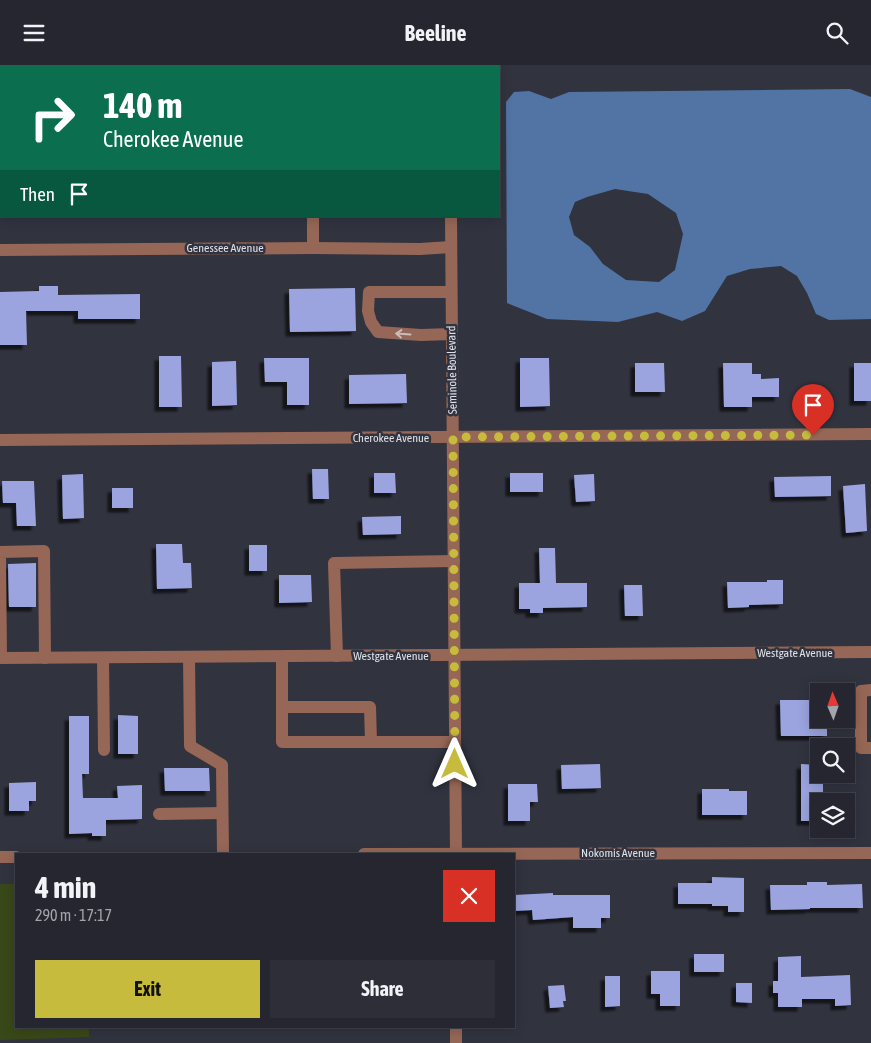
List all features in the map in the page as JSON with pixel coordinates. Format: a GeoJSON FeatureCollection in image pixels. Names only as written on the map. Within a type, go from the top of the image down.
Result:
{"type":"FeatureCollection","features":[{"type":"Feature","properties":{"kind":"street"},"geometry":{"type":"LineString","coordinates":[[313,217],[314,248]]}},
{"type":"Feature","properties":{"kind":"street","name":"Seminole Boulevard"},"geometry":{"type":"LineString","coordinates":[[451,217],[456,853]]}},
{"type":"Feature","properties":{"kind":"street","name":"Genessee Avenue"},"geometry":{"type":"LineString","coordinates":[[0,250],[420,249],[451,247]]}},
{"type":"Feature","properties":{"kind":"street"},"geometry":{"type":"LineString","coordinates":[[451,292],[369,292],[368,311],[371,323],[378,332],[421,335],[452,334]]}},
{"type":"Feature","properties":{"kind":"street","name":"Cherokee Avenue"},"geometry":{"type":"LineString","coordinates":[[0,440],[871,434]]}},
{"type":"Feature","properties":{"kind":"street"},"geometry":{"type":"LineString","coordinates":[[0,658],[0,552],[44,551],[45,658]]}},
{"type":"Feature","properties":{"kind":"street"},"geometry":{"type":"LineString","coordinates":[[337,656],[334,563],[454,561]]}},
{"type":"Feature","properties":{"kind":"street","name":"Westgate Avenue"},"geometry":{"type":"LineString","coordinates":[[0,658],[871,653]]}},
{"type":"Feature","properties":{"kind":"street"},"geometry":{"type":"LineString","coordinates":[[189,657],[190,746],[222,765],[223,853]]}},
{"type":"Feature","properties":{"kind":"street"},"geometry":{"type":"LineString","coordinates":[[282,657],[282,742],[455,742]]}},
{"type":"Feature","properties":{"kind":"street"},"geometry":{"type":"LineString","coordinates":[[103,658],[104,751]]}},
{"type":"Feature","properties":{"kind":"street"},"geometry":{"type":"LineString","coordinates":[[871,690],[861,691],[861,748],[871,748]]}},
{"type":"Feature","properties":{"kind":"street"},"geometry":{"type":"LineString","coordinates":[[282,707],[370,707],[371,742]]}},
{"type":"Feature","properties":{"kind":"street"},"geometry":{"type":"LineString","coordinates":[[159,814],[222,813]]}},
{"type":"Feature","properties":{"kind":"street","name":"Nokomis Avenue"},"geometry":{"type":"LineString","coordinates":[[456,853],[871,853]]}},
{"type":"Feature","properties":{"kind":"street"},"geometry":{"type":"LineString","coordinates":[[0,857],[15,857]]}},
{"type":"Feature","properties":{"kind":"street"},"geometry":{"type":"LineString","coordinates":[[456,1028],[456,1043]]}},
{"type":"Feature","properties":{"kind":"green space"},"geometry":{"type":"Polygon","coordinates":[[[0,884],[15,884],[15,1028],[89,1028],[89,1037],[0,1040],[0,884]]]}},
{"type":"Feature","properties":{"kind":"water"},"geometry":{"type":"Polygon","coordinates":[[[850,89],[871,97],[871,319],[829,320],[816,314],[797,276],[781,266],[750,269],[727,276],[705,311],[682,321],[657,312],[618,322],[547,319],[507,303],[506,102],[514,92],[529,91],[551,99],[569,92],[850,89]],[[615,189],[587,197],[575,202],[569,217],[574,235],[590,247],[603,264],[626,280],[659,282],[675,270],[683,234],[676,213],[648,194],[615,189]]]}},
{"type":"Feature","properties":{"kind":"building"},"geometry":{"type":"Polygon","coordinates":[[[39,286],[58,286],[58,295],[140,294],[140,319],[78,319],[78,311],[26,311],[27,345],[0,345],[0,292],[39,291],[39,286]]]}},
{"type":"Feature","properties":{"kind":"building"},"geometry":{"type":"Polygon","coordinates":[[[355,288],[356,331],[290,332],[289,289],[355,288]]]}},
{"type":"Feature","properties":{"kind":"building"},"geometry":{"type":"Polygon","coordinates":[[[159,356],[181,356],[182,407],[159,407],[159,356]]]}},
{"type":"Feature","properties":{"kind":"building"},"geometry":{"type":"Polygon","coordinates":[[[264,358],[309,358],[309,405],[287,405],[287,382],[265,382],[264,358]]]}},
{"type":"Feature","properties":{"kind":"building"},"geometry":{"type":"Polygon","coordinates":[[[520,358],[549,358],[550,406],[520,407],[520,358]]]}},
{"type":"Feature","properties":{"kind":"building"},"geometry":{"type":"Polygon","coordinates":[[[236,361],[237,405],[212,406],[212,362],[236,361]]]}},
{"type":"Feature","properties":{"kind":"building"},"geometry":{"type":"Polygon","coordinates":[[[635,363],[664,363],[665,392],[635,392],[635,363]]]}},
{"type":"Feature","properties":{"kind":"building"},"geometry":{"type":"Polygon","coordinates":[[[723,363],[752,363],[752,374],[761,374],[761,379],[779,378],[779,397],[752,397],[752,407],[724,407],[723,363]]]}},
{"type":"Feature","properties":{"kind":"building"},"geometry":{"type":"Polygon","coordinates":[[[854,363],[871,363],[871,401],[854,401],[854,363]]]}},
{"type":"Feature","properties":{"kind":"building"},"geometry":{"type":"Polygon","coordinates":[[[406,374],[407,403],[349,404],[349,375],[406,374]]]}},
{"type":"Feature","properties":{"kind":"building"},"geometry":{"type":"Polygon","coordinates":[[[312,469],[328,469],[329,499],[313,499],[312,469]]]}},
{"type":"Feature","properties":{"kind":"building"},"geometry":{"type":"Polygon","coordinates":[[[374,473],[395,473],[396,493],[374,493],[374,473]]]}},
{"type":"Feature","properties":{"kind":"building"},"geometry":{"type":"Polygon","coordinates":[[[510,473],[543,473],[543,492],[510,492],[510,473]]]}},
{"type":"Feature","properties":{"kind":"building"},"geometry":{"type":"Polygon","coordinates":[[[83,474],[84,518],[63,519],[62,475],[83,474]]]}},
{"type":"Feature","properties":{"kind":"building"},"geometry":{"type":"Polygon","coordinates":[[[594,474],[595,501],[576,502],[574,475],[594,474]]]}},
{"type":"Feature","properties":{"kind":"building"},"geometry":{"type":"Polygon","coordinates":[[[831,476],[831,496],[775,497],[774,477],[831,476]]]}},
{"type":"Feature","properties":{"kind":"building"},"geometry":{"type":"Polygon","coordinates":[[[2,481],[34,481],[36,526],[17,526],[16,503],[3,503],[2,481]]]}},
{"type":"Feature","properties":{"kind":"building"},"geometry":{"type":"Polygon","coordinates":[[[865,484],[867,531],[846,533],[843,486],[865,484]]]}},
{"type":"Feature","properties":{"kind":"building"},"geometry":{"type":"Polygon","coordinates":[[[112,488],[133,488],[133,508],[112,508],[112,488]]]}},
{"type":"Feature","properties":{"kind":"building"},"geometry":{"type":"Polygon","coordinates":[[[401,516],[401,534],[363,535],[362,517],[401,516]]]}},
{"type":"Feature","properties":{"kind":"building"},"geometry":{"type":"Polygon","coordinates":[[[156,544],[182,544],[183,563],[191,563],[192,588],[157,589],[156,544]]]}},
{"type":"Feature","properties":{"kind":"building"},"geometry":{"type":"Polygon","coordinates":[[[249,545],[267,545],[267,571],[249,571],[249,545]]]}},
{"type":"Feature","properties":{"kind":"building"},"geometry":{"type":"Polygon","coordinates":[[[539,548],[555,548],[556,583],[587,583],[587,607],[543,608],[543,613],[530,613],[530,609],[519,609],[519,583],[540,583],[539,548]]]}},
{"type":"Feature","properties":{"kind":"building"},"geometry":{"type":"Polygon","coordinates":[[[36,563],[36,607],[9,607],[8,564],[36,563]]]}},
{"type":"Feature","properties":{"kind":"building"},"geometry":{"type":"Polygon","coordinates":[[[279,575],[311,575],[312,602],[279,603],[279,575]]]}},
{"type":"Feature","properties":{"kind":"building"},"geometry":{"type":"Polygon","coordinates":[[[767,580],[783,580],[783,604],[728,608],[727,582],[767,582],[767,580]]]}},
{"type":"Feature","properties":{"kind":"building"},"geometry":{"type":"Polygon","coordinates":[[[624,585],[642,585],[643,616],[625,616],[624,585]]]}},
{"type":"Feature","properties":{"kind":"building"},"geometry":{"type":"Polygon","coordinates":[[[780,700],[810,700],[810,728],[827,728],[827,736],[781,736],[780,700]]]}},
{"type":"Feature","properties":{"kind":"building"},"geometry":{"type":"Polygon","coordinates":[[[118,715],[138,716],[138,754],[118,754],[118,715]]]}},
{"type":"Feature","properties":{"kind":"building"},"geometry":{"type":"Polygon","coordinates":[[[69,716],[89,716],[89,774],[82,774],[83,798],[118,798],[117,786],[142,785],[142,819],[106,820],[106,836],[92,836],[92,833],[69,834],[69,716]]]}},
{"type":"Feature","properties":{"kind":"building"},"geometry":{"type":"Polygon","coordinates":[[[600,764],[601,788],[562,789],[561,765],[600,764]]]}},
{"type":"Feature","properties":{"kind":"building"},"geometry":{"type":"Polygon","coordinates":[[[801,764],[810,764],[810,783],[823,783],[823,793],[810,793],[810,821],[801,821],[801,764]]]}},
{"type":"Feature","properties":{"kind":"building"},"geometry":{"type":"Polygon","coordinates":[[[164,768],[209,768],[210,791],[165,791],[164,768]]]}},
{"type":"Feature","properties":{"kind":"building"},"geometry":{"type":"Polygon","coordinates":[[[36,782],[36,801],[29,801],[29,811],[9,811],[9,783],[36,782]]]}},
{"type":"Feature","properties":{"kind":"building"},"geometry":{"type":"Polygon","coordinates":[[[508,784],[537,784],[538,802],[530,802],[530,821],[508,821],[508,784]]]}},
{"type":"Feature","properties":{"kind":"building"},"geometry":{"type":"Polygon","coordinates":[[[702,789],[747,791],[747,815],[702,815],[702,789]]]}},
{"type":"Feature","properties":{"kind":"building"},"geometry":{"type":"Polygon","coordinates":[[[712,877],[744,878],[744,912],[728,912],[728,906],[712,906],[712,904],[678,904],[678,883],[712,883],[712,877]]]}},
{"type":"Feature","properties":{"kind":"building"},"geometry":{"type":"Polygon","coordinates":[[[807,882],[827,882],[827,885],[862,884],[863,908],[771,910],[770,885],[807,885],[807,882]]]}},
{"type":"Feature","properties":{"kind":"building"},"geometry":{"type":"Polygon","coordinates":[[[553,893],[553,895],[610,895],[610,918],[601,918],[601,928],[573,928],[573,917],[533,920],[532,910],[515,911],[515,895],[553,893]]]}},
{"type":"Feature","properties":{"kind":"building"},"geometry":{"type":"Polygon","coordinates":[[[694,954],[724,954],[724,972],[694,972],[694,954]]]}},
{"type":"Feature","properties":{"kind":"building"},"geometry":{"type":"Polygon","coordinates":[[[801,956],[801,977],[850,975],[851,1005],[835,1006],[835,999],[802,999],[802,1007],[778,1007],[778,993],[773,993],[773,981],[778,981],[778,957],[801,956]]]}},
{"type":"Feature","properties":{"kind":"building"},"geometry":{"type":"Polygon","coordinates":[[[651,971],[680,971],[680,1006],[660,1006],[660,994],[651,994],[651,971]]]}},
{"type":"Feature","properties":{"kind":"building"},"geometry":{"type":"Polygon","coordinates":[[[605,976],[620,976],[620,1006],[605,1007],[605,976]]]}},
{"type":"Feature","properties":{"kind":"building"},"geometry":{"type":"Polygon","coordinates":[[[736,983],[752,983],[752,1003],[736,1002],[736,983]]]}},
{"type":"Feature","properties":{"kind":"building"},"geometry":{"type":"Polygon","coordinates":[[[564,985],[566,1001],[563,1001],[564,1007],[550,1008],[548,986],[564,985]]]}},
{"type":"Feature","properties":{"kind":"route"},"geometry":{"type":"LineString","coordinates":[[455,764],[453,437],[813,435]]}}]}
